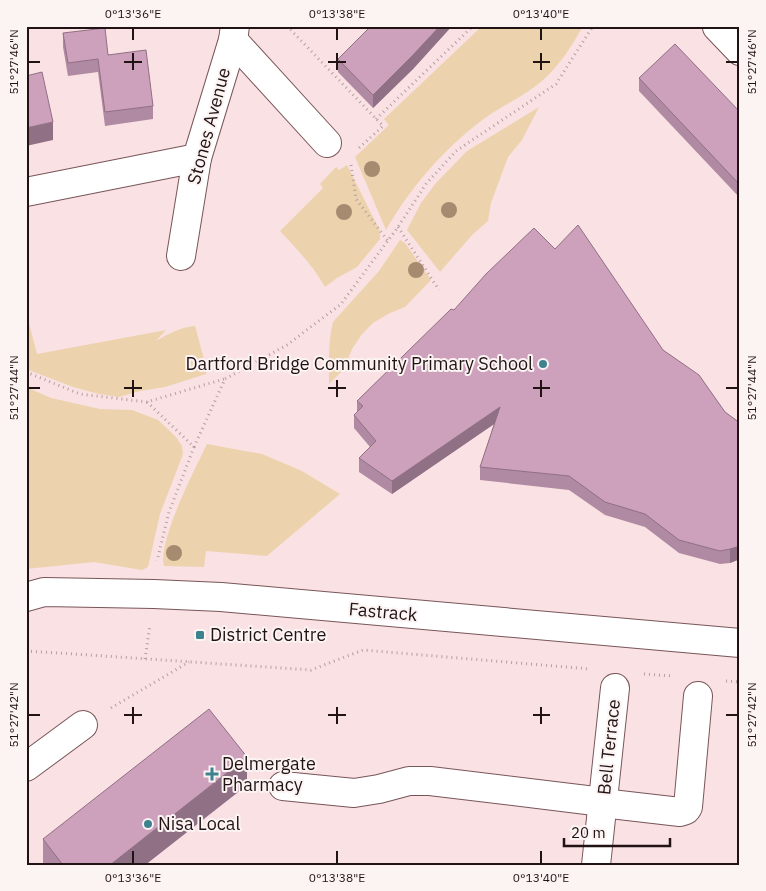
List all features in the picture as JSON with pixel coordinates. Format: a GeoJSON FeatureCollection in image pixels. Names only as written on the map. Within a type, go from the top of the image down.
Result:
{"type":"FeatureCollection","features":[{"type":"Feature","properties":{"kind":"street"},"geometry":{"type":"LineString","coordinates":[[717,27],[740,51]]}},
{"type":"Feature","properties":{"kind":"street"},"geometry":{"type":"LineString","coordinates":[[234,33],[338,150]]}},
{"type":"Feature","properties":{"kind":"street","name":"Stones Avenue"},"geometry":{"type":"LineString","coordinates":[[181,256],[197,158],[234,33]]}},
{"type":"Feature","properties":{"kind":"street"},"geometry":{"type":"LineString","coordinates":[[26,192],[197,158]]}},
{"type":"Feature","properties":{"kind":"street","name":"Fastrack"},"geometry":{"type":"LineString","coordinates":[[26,597],[44,592],[154,594],[240,599],[740,643]]}},
{"type":"Feature","properties":{"kind":"street","name":"Bell Terrace"},"geometry":{"type":"LineString","coordinates":[[596,865],[603,802],[607,679]]}},
{"type":"Feature","properties":{"kind":"street"},"geometry":{"type":"LineString","coordinates":[[283,786],[354,793],[409,781],[430,781],[680,812],[688,807],[698,696]]}},
{"type":"Feature","properties":{"kind":"street"},"geometry":{"type":"LineString","coordinates":[[26,767],[83,724]]}},
{"type":"Feature","properties":{"kind":"path"},"geometry":{"type":"LineString","coordinates":[[287,26],[383,126],[356,150]]}},
{"type":"Feature","properties":{"kind":"path"},"geometry":{"type":"LineString","coordinates":[[376,118],[473,26]]}},
{"type":"Feature","properties":{"kind":"path"},"geometry":{"type":"LineString","coordinates":[[26,372],[80,394],[147,402],[225,379],[287,345],[341,304],[398,227],[426,184],[456,151],[556,84],[593,26]]}},
{"type":"Feature","properties":{"kind":"path"},"geometry":{"type":"LineString","coordinates":[[338,150],[356,199],[388,241]]}},
{"type":"Feature","properties":{"kind":"path"},"geometry":{"type":"LineString","coordinates":[[398,227],[439,290]]}},
{"type":"Feature","properties":{"kind":"path"},"geometry":{"type":"LineString","coordinates":[[145,659],[158,555],[169,512],[194,447],[225,379]]}},
{"type":"Feature","properties":{"kind":"path"},"geometry":{"type":"LineString","coordinates":[[147,402],[194,447]]}},
{"type":"Feature","properties":{"kind":"path"},"geometry":{"type":"LineString","coordinates":[[26,651],[311,670],[364,650],[607,679]]}},
{"type":"Feature","properties":{"kind":"path"},"geometry":{"type":"LineString","coordinates":[[83,724],[190,662]]}},
{"type":"Feature","properties":{"kind":"path"},"geometry":{"type":"LineString","coordinates":[[637,673],[674,676]]}},
{"type":"Feature","properties":{"kind":"path"},"geometry":{"type":"LineString","coordinates":[[721,681],[740,682]]}},
{"type":"Feature","properties":{"kind":"shaded area"},"geometry":{"type":"Polygon","coordinates":[[[482,26],[583,26],[565,55],[542,81],[528,92],[481,121],[441,157],[406,199],[386,230],[355,157],[389,125],[384,119],[482,26]]]}},
{"type":"Feature","properties":{"kind":"shaded area"},"geometry":{"type":"Polygon","coordinates":[[[539,107],[522,140],[508,157],[491,203],[488,221],[472,235],[440,272],[407,230],[421,203],[436,183],[467,151],[539,107]]]}},
{"type":"Feature","properties":{"kind":"shaded area"},"geometry":{"type":"Polygon","coordinates":[[[347,165],[380,231],[380,239],[357,267],[325,287],[299,251],[280,231],[323,188],[320,184],[336,167],[339,170],[347,165]]]}},
{"type":"Feature","properties":{"kind":"shaded area"},"geometry":{"type":"Polygon","coordinates":[[[400,240],[405,243],[431,280],[405,307],[373,323],[362,334],[352,349],[344,369],[329,384],[329,360],[333,322],[379,271],[400,240]]]}},
{"type":"Feature","properties":{"kind":"shaded area"},"geometry":{"type":"Polygon","coordinates":[[[26,312],[37,354],[166,330],[156,341],[180,329],[195,326],[207,370],[206,374],[165,387],[119,397],[73,387],[26,369],[26,312]]]}},
{"type":"Feature","properties":{"kind":"shaded area"},"geometry":{"type":"Polygon","coordinates":[[[26,387],[51,398],[100,409],[132,410],[158,420],[176,437],[182,446],[183,454],[160,514],[148,567],[142,570],[94,562],[26,569],[26,387]]]}},
{"type":"Feature","properties":{"kind":"shaded area"},"geometry":{"type":"Polygon","coordinates":[[[207,444],[262,454],[302,471],[340,494],[267,556],[206,551],[204,567],[164,566],[163,555],[166,540],[187,486],[207,444]]]}},
{"type":"Feature","properties":{"kind":"building"},"geometry":{"type":"Polygon","coordinates":[[[371,26],[440,26],[373,95],[338,59],[371,26]]]}},
{"type":"Feature","properties":{"kind":"building"},"geometry":{"type":"Polygon","coordinates":[[[105,28],[108,55],[146,50],[153,106],[105,112],[98,59],[68,63],[63,33],[105,28]]]}},
{"type":"Feature","properties":{"kind":"building"},"geometry":{"type":"Polygon","coordinates":[[[675,44],[740,112],[740,185],[639,78],[675,44]]]}},
{"type":"Feature","properties":{"kind":"building"},"geometry":{"type":"Polygon","coordinates":[[[42,72],[53,122],[26,128],[26,76],[42,72]]]}},
{"type":"Feature","properties":{"kind":"building"},"geometry":{"type":"Polygon","coordinates":[[[578,225],[663,350],[699,375],[725,412],[740,423],[740,546],[720,551],[679,540],[645,514],[605,502],[569,476],[480,467],[500,407],[392,481],[359,458],[376,441],[354,415],[363,406],[357,401],[451,309],[454,310],[486,274],[534,228],[555,249],[578,225]]]}},
{"type":"Feature","properties":{"kind":"building"},"geometry":{"type":"Polygon","coordinates":[[[209,709],[247,757],[110,865],[63,865],[43,839],[209,709]]]}},
{"type":"Feature","properties":{"kind":"place","name":"Dartford Bridge Community Primary School"},"geometry":{"type":"Point","coordinates":[543,364]}},
{"type":"Feature","properties":{"kind":"place","name":"District Centre"},"geometry":{"type":"Point","coordinates":[200,635]}},
{"type":"Feature","properties":{"kind":"place","name":"Delmergate Pharmacy"},"geometry":{"type":"Point","coordinates":[212,774]}},
{"type":"Feature","properties":{"kind":"place","name":"Nisa Local"},"geometry":{"type":"Point","coordinates":[148,824]}}]}
